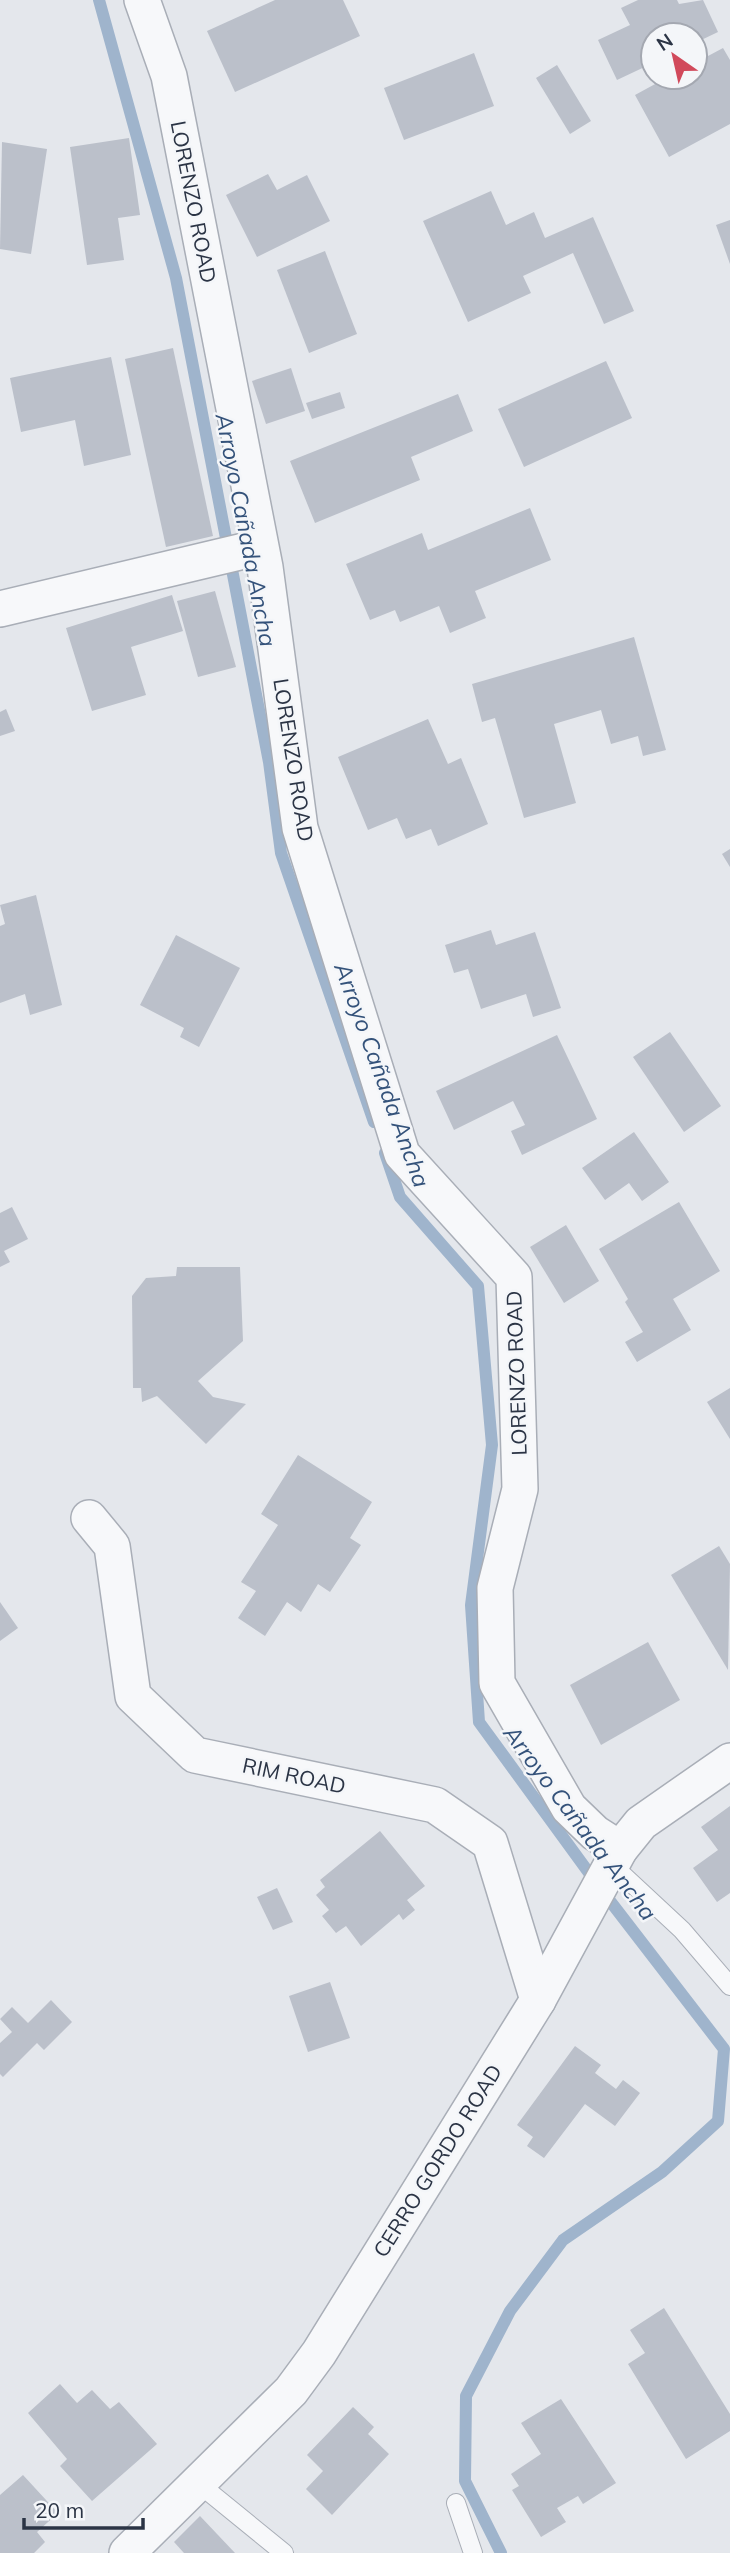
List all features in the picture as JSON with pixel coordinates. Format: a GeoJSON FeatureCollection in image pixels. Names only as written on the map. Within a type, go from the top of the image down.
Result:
{"type":"FeatureCollection","features":[{"type":"Feature","properties":{"kind":"street","name":"LORENZO ROAD"},"geometry":{"type":"LineString","coordinates":[[142,0],[169,76],[265,567],[300,828],[402,1154],[514,1277],[520,1489],[495,1588],[497,1683],[569,1808],[616,1856]]}},
{"type":"Feature","properties":{"kind":"street"},"geometry":{"type":"LineString","coordinates":[[0,609],[248,550]]}},
{"type":"Feature","properties":{"kind":"street","name":"RIM ROAD"},"geometry":{"type":"LineString","coordinates":[[89,1518],[113,1546],[133,1696],[195,1755],[435,1805],[490,1843],[538,2000]]}},
{"type":"Feature","properties":{"kind":"street","name":"CERRO GORDO ROAD"},"geometry":{"type":"LineString","coordinates":[[127,2553],[291,2391],[319,2353],[538,2000],[616,1856],[641,1823],[730,1761]]}},
{"type":"Feature","properties":{"kind":"lane"},"geometry":{"type":"LineString","coordinates":[[616,1856],[730,1986]]}},
{"type":"Feature","properties":{"kind":"lane"},"geometry":{"type":"LineString","coordinates":[[198,2483],[284,2553]]}},
{"type":"Feature","properties":{"kind":"lane"},"geometry":{"type":"LineString","coordinates":[[456,2503],[473,2553]]}},
{"type":"Feature","properties":{"kind":"building"},"geometry":{"type":"Polygon","coordinates":[[[275,0],[343,0],[360,36],[235,92],[207,31],[275,0]]]}},
{"type":"Feature","properties":{"kind":"building"},"geometry":{"type":"Polygon","coordinates":[[[638,0],[677,0],[679,4],[703,0],[718,32],[709,36],[709,21],[639,21],[639,70],[617,80],[598,40],[630,25],[621,8],[638,0]]]}},
{"type":"Feature","properties":{"kind":"building"},"geometry":{"type":"Polygon","coordinates":[[[723,48],[730,60],[730,124],[669,157],[635,95],[642,91],[709,91],[709,56],[723,48]]]}},
{"type":"Feature","properties":{"kind":"building"},"geometry":{"type":"Polygon","coordinates":[[[474,53],[494,106],[404,140],[384,88],[474,53]]]}},
{"type":"Feature","properties":{"kind":"building"},"geometry":{"type":"Polygon","coordinates":[[[557,65],[591,121],[570,134],[536,78],[557,65]]]}},
{"type":"Feature","properties":{"kind":"building"},"geometry":{"type":"Polygon","coordinates":[[[129,138],[140,215],[118,218],[124,260],[87,265],[70,147],[129,138]]]}},
{"type":"Feature","properties":{"kind":"building"},"geometry":{"type":"Polygon","coordinates":[[[2,142],[47,149],[31,254],[0,249],[2,142]]]}},
{"type":"Feature","properties":{"kind":"building"},"geometry":{"type":"Polygon","coordinates":[[[268,174],[277,190],[307,175],[330,221],[257,257],[226,195],[268,174]]]}},
{"type":"Feature","properties":{"kind":"building"},"geometry":{"type":"Polygon","coordinates":[[[491,191],[506,225],[534,212],[545,238],[593,217],[634,311],[604,324],[573,253],[523,276],[531,293],[468,322],[423,221],[491,191]]]}},
{"type":"Feature","properties":{"kind":"building"},"geometry":{"type":"Polygon","coordinates":[[[730,220],[730,264],[716,225],[730,220]]]}},
{"type":"Feature","properties":{"kind":"building"},"geometry":{"type":"Polygon","coordinates":[[[325,251],[357,334],[309,353],[277,270],[325,251]]]}},
{"type":"Feature","properties":{"kind":"building"},"geometry":{"type":"Polygon","coordinates":[[[173,348],[213,536],[166,547],[125,359],[173,348]]]}},
{"type":"Feature","properties":{"kind":"building"},"geometry":{"type":"Polygon","coordinates":[[[111,357],[131,455],[84,466],[75,420],[21,432],[10,378],[111,357]]]}},
{"type":"Feature","properties":{"kind":"building"},"geometry":{"type":"Polygon","coordinates":[[[606,361],[632,418],[524,467],[498,409],[606,361]]]}},
{"type":"Feature","properties":{"kind":"building"},"geometry":{"type":"Polygon","coordinates":[[[291,368],[305,411],[266,424],[252,381],[291,368]]]}},
{"type":"Feature","properties":{"kind":"building"},"geometry":{"type":"Polygon","coordinates":[[[340,392],[345,408],[312,419],[306,403],[340,392]]]}},
{"type":"Feature","properties":{"kind":"building"},"geometry":{"type":"Polygon","coordinates":[[[458,394],[473,431],[411,457],[420,480],[315,523],[290,461],[458,394]]]}},
{"type":"Feature","properties":{"kind":"building"},"geometry":{"type":"Polygon","coordinates":[[[530,508],[551,560],[475,591],[486,618],[450,633],[439,606],[400,622],[395,610],[370,620],[346,564],[422,533],[428,550],[530,508]]]}},
{"type":"Feature","properties":{"kind":"building"},"geometry":{"type":"Polygon","coordinates":[[[215,591],[236,667],[198,677],[177,601],[215,591]]]}},
{"type":"Feature","properties":{"kind":"building"},"geometry":{"type":"Polygon","coordinates":[[[172,595],[183,631],[131,647],[146,695],[92,711],[66,628],[172,595]]]}},
{"type":"Feature","properties":{"kind":"building"},"geometry":{"type":"Polygon","coordinates":[[[634,637],[666,750],[643,756],[638,736],[611,744],[601,710],[554,724],[576,803],[524,818],[495,718],[482,722],[472,684],[634,637]]]}},
{"type":"Feature","properties":{"kind":"building"},"geometry":{"type":"Polygon","coordinates":[[[6,709],[15,731],[0,736],[0,712],[6,709]]]}},
{"type":"Feature","properties":{"kind":"building"},"geometry":{"type":"Polygon","coordinates":[[[428,719],[448,764],[461,758],[488,824],[438,846],[431,829],[406,839],[397,818],[368,830],[338,757],[428,719]]]}},
{"type":"Feature","properties":{"kind":"building"},"geometry":{"type":"Polygon","coordinates":[[[730,849],[730,867],[722,854],[730,849]]]}},
{"type":"Feature","properties":{"kind":"building"},"geometry":{"type":"Polygon","coordinates":[[[36,895],[62,1005],[30,1015],[25,994],[0,1003],[0,926],[5,924],[0,905],[36,895]]]}},
{"type":"Feature","properties":{"kind":"building"},"geometry":{"type":"Polygon","coordinates":[[[491,930],[496,945],[535,932],[561,1008],[533,1017],[526,994],[481,1009],[468,969],[454,973],[445,945],[491,930]]]}},
{"type":"Feature","properties":{"kind":"building"},"geometry":{"type":"Polygon","coordinates":[[[176,935],[240,968],[199,1047],[180,1037],[184,1028],[140,1005],[176,935]]]}},
{"type":"Feature","properties":{"kind":"building"},"geometry":{"type":"Polygon","coordinates":[[[670,1032],[721,1106],[684,1132],[633,1057],[670,1032]]]}},
{"type":"Feature","properties":{"kind":"building"},"geometry":{"type":"Polygon","coordinates":[[[557,1035],[597,1119],[522,1155],[511,1131],[525,1125],[513,1101],[454,1130],[436,1091],[557,1035]]]}},
{"type":"Feature","properties":{"kind":"building"},"geometry":{"type":"Polygon","coordinates":[[[634,1132],[669,1182],[642,1201],[629,1183],[605,1200],[582,1168],[634,1132]]]}},
{"type":"Feature","properties":{"kind":"building"},"geometry":{"type":"Polygon","coordinates":[[[679,1202],[720,1271],[673,1299],[691,1330],[637,1362],[625,1342],[643,1332],[625,1302],[628,1299],[599,1249],[679,1202]]]}},
{"type":"Feature","properties":{"kind":"building"},"geometry":{"type":"Polygon","coordinates":[[[12,1207],[28,1239],[4,1251],[10,1262],[0,1267],[0,1213],[12,1207]]]}},
{"type":"Feature","properties":{"kind":"building"},"geometry":{"type":"Polygon","coordinates":[[[566,1225],[599,1281],[564,1303],[530,1247],[566,1225]]]}},
{"type":"Feature","properties":{"kind":"building"},"geometry":{"type":"Polygon","coordinates":[[[177,1267],[240,1267],[243,1341],[198,1381],[213,1397],[246,1404],[206,1444],[157,1396],[142,1402],[141,1388],[133,1388],[132,1296],[146,1278],[176,1276],[177,1267]]]}},
{"type":"Feature","properties":{"kind":"building"},"geometry":{"type":"Polygon","coordinates":[[[730,1388],[730,1439],[707,1402],[730,1388]]]}},
{"type":"Feature","properties":{"kind":"building"},"geometry":{"type":"Polygon","coordinates":[[[298,1455],[372,1502],[350,1538],[361,1545],[330,1592],[318,1584],[301,1612],[287,1602],[265,1636],[238,1618],[256,1591],[241,1582],[278,1525],[261,1514],[298,1455]]]}},
{"type":"Feature","properties":{"kind":"building"},"geometry":{"type":"Polygon","coordinates":[[[719,1546],[730,1564],[728,1670],[671,1575],[719,1546]]]}},
{"type":"Feature","properties":{"kind":"building"},"geometry":{"type":"Polygon","coordinates":[[[0,1602],[18,1628],[0,1641],[0,1602]]]}},
{"type":"Feature","properties":{"kind":"building"},"geometry":{"type":"Polygon","coordinates":[[[648,1642],[680,1700],[601,1745],[570,1685],[648,1642]]]}},
{"type":"Feature","properties":{"kind":"building"},"geometry":{"type":"Polygon","coordinates":[[[730,1806],[730,1893],[717,1902],[693,1868],[718,1850],[701,1827],[730,1806]]]}},
{"type":"Feature","properties":{"kind":"building"},"geometry":{"type":"Polygon","coordinates":[[[380,1831],[425,1886],[407,1900],[415,1910],[403,1920],[399,1914],[361,1946],[346,1926],[336,1933],[322,1916],[329,1910],[316,1895],[325,1887],[320,1880],[380,1831]]]}},
{"type":"Feature","properties":{"kind":"building"},"geometry":{"type":"Polygon","coordinates":[[[277,1888],[293,1922],[273,1930],[257,1897],[277,1888]]]}},
{"type":"Feature","properties":{"kind":"building"},"geometry":{"type":"Polygon","coordinates":[[[330,1982],[350,2038],[308,2052],[289,1996],[330,1982]]]}},
{"type":"Feature","properties":{"kind":"building"},"geometry":{"type":"Polygon","coordinates":[[[51,2000],[72,2022],[44,2050],[37,2043],[3,2077],[0,2074],[0,2043],[12,2032],[0,2019],[12,2007],[28,2023],[51,2000]]]}},
{"type":"Feature","properties":{"kind":"building"},"geometry":{"type":"Polygon","coordinates":[[[575,2046],[601,2065],[595,2073],[616,2089],[623,2080],[640,2093],[615,2126],[585,2104],[544,2158],[527,2146],[533,2137],[517,2125],[575,2046]]]}},
{"type":"Feature","properties":{"kind":"building"},"geometry":{"type":"Polygon","coordinates":[[[664,2308],[730,2414],[730,2431],[686,2459],[628,2364],[645,2353],[630,2330],[664,2308]]]}},
{"type":"Feature","properties":{"kind":"building"},"geometry":{"type":"Polygon","coordinates":[[[60,2384],[77,2403],[92,2390],[110,2409],[119,2402],[157,2444],[92,2501],[60,2466],[67,2459],[28,2413],[60,2384]]]}},
{"type":"Feature","properties":{"kind":"building"},"geometry":{"type":"Polygon","coordinates":[[[561,2399],[616,2483],[583,2504],[578,2496],[557,2508],[566,2522],[541,2537],[512,2490],[519,2486],[511,2474],[541,2454],[521,2423],[561,2399]]]}},
{"type":"Feature","properties":{"kind":"building"},"geometry":{"type":"Polygon","coordinates":[[[353,2407],[374,2427],[368,2434],[389,2454],[332,2515],[306,2489],[323,2471],[307,2455],[353,2407]]]}},
{"type":"Feature","properties":{"kind":"building"},"geometry":{"type":"Polygon","coordinates":[[[23,2475],[58,2513],[37,2532],[45,2542],[34,2553],[0,2553],[0,2495],[23,2475]]]}},
{"type":"Feature","properties":{"kind":"building"},"geometry":{"type":"Polygon","coordinates":[[[200,2516],[235,2553],[184,2553],[174,2542],[200,2516]]]}},
{"type":"Feature","properties":{"kind":"waterway","name":"Arroyo Cañada Ancha"},"geometry":{"type":"LineString","coordinates":[[99,0],[176,278],[269,762],[281,853],[374,1122]]}},
{"type":"Feature","properties":{"kind":"waterway","name":"Arroyo Cañada Ancha"},"geometry":{"type":"LineString","coordinates":[[385,1153],[400,1197],[478,1286],[492,1445],[471,1605],[479,1722],[600,1888],[724,2049],[718,2121],[662,2172],[563,2240],[510,2311],[466,2396],[465,2481],[501,2553]]}}]}
